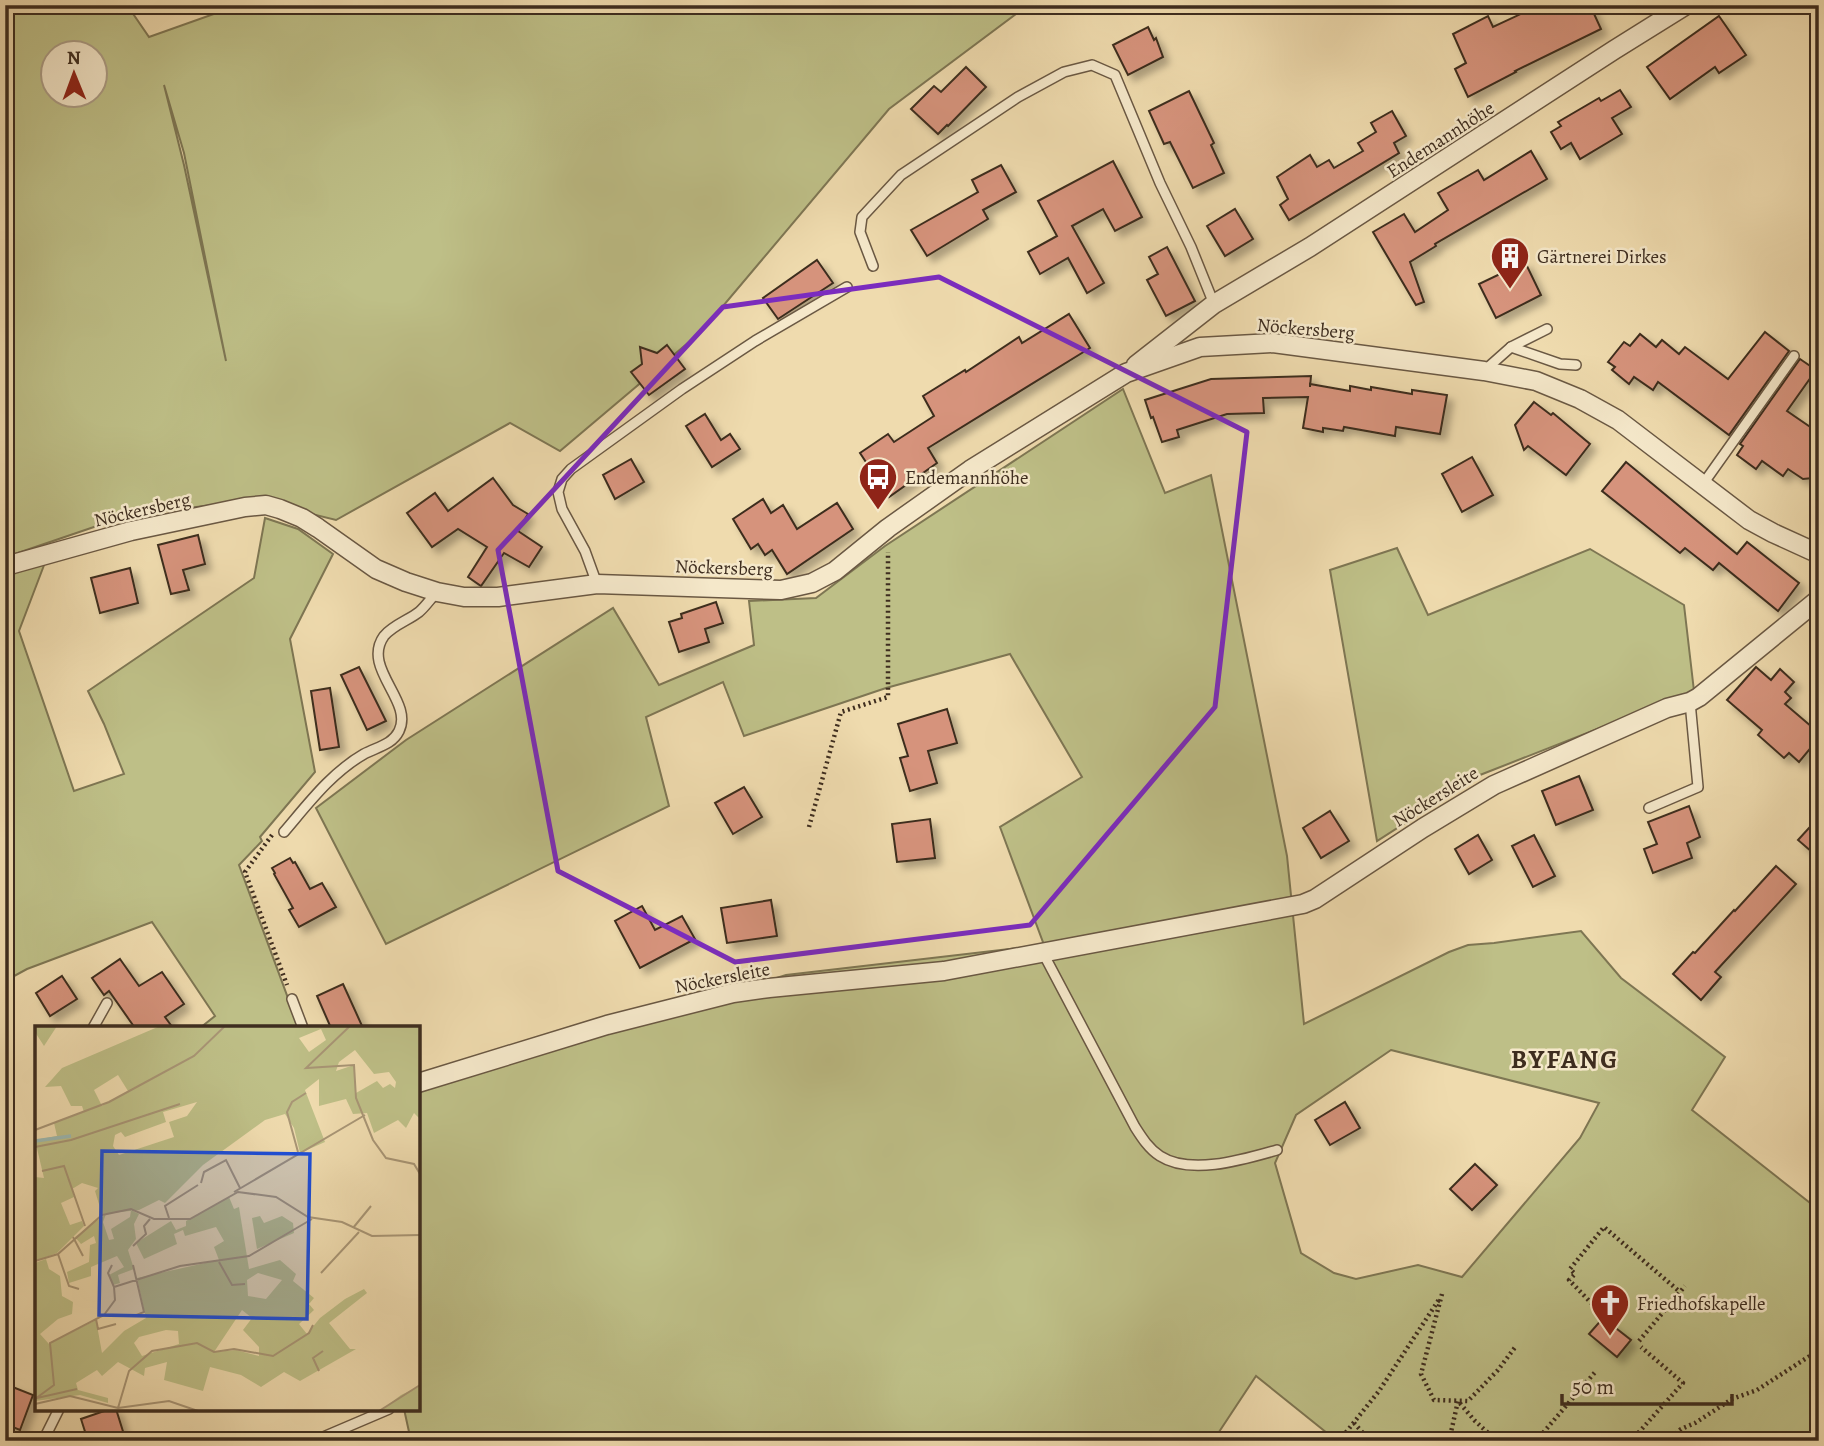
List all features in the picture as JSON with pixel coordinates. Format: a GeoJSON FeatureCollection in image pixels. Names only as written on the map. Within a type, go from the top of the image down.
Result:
{"type":"FeatureCollection","features":[{"type":"Feature","properties":{"kind":"street","name":"Endemannhöhe"},"geometry":{"type":"LineString","coordinates":[[1126,373],[1214,304],[1310,247],[1686,5]]}},
{"type":"Feature","properties":{"kind":"street","name":"Nöckersberg"},"geometry":{"type":"LineString","coordinates":[[5,567],[131,531],[245,507],[266,506],[291,513],[318,527],[376,569],[405,582],[464,597],[498,597],[597,584],[781,590],[812,583],[835,571],[887,528],[970,470],[1126,373],[1200,348],[1273,343],[1484,371],[1536,382],[1580,399],[1618,420],[1749,520],[1819,554]]}},
{"type":"Feature","properties":{"kind":"street","name":"Nöckersleite"},"geometry":{"type":"LineString","coordinates":[[420,1082],[607,1025],[733,993],[944,971],[1303,904],[1315,899],[1466,800],[1494,785],[1667,708],[1699,697],[1819,599]]}},
{"type":"Feature","properties":{"kind":"lane"},"geometry":{"type":"LineString","coordinates":[[873,266],[860,232],[862,216],[901,175],[1017,97],[1064,72],[1092,65],[1115,75],[1214,304]]}},
{"type":"Feature","properties":{"kind":"lane"},"geometry":{"type":"LineString","coordinates":[[597,584],[585,551],[562,509],[558,492],[566,474],[682,389],[755,341],[847,287]]}},
{"type":"Feature","properties":{"kind":"lane"},"geometry":{"type":"LineString","coordinates":[[1484,371],[1511,347],[1547,329]]}},
{"type":"Feature","properties":{"kind":"lane"},"geometry":{"type":"LineString","coordinates":[[1511,347],[1560,365],[1576,365]]}},
{"type":"Feature","properties":{"kind":"lane"},"geometry":{"type":"LineString","coordinates":[[1703,484],[1794,356]]}},
{"type":"Feature","properties":{"kind":"lane"},"geometry":{"type":"LineString","coordinates":[[284,832],[333,777],[363,755],[391,742],[400,729],[402,713],[380,668],[378,653],[384,637],[419,611],[437,592]]}},
{"type":"Feature","properties":{"kind":"lane"},"geometry":{"type":"LineString","coordinates":[[1649,808],[1698,787],[1690,702]]}},
{"type":"Feature","properties":{"kind":"lane"},"geometry":{"type":"LineString","coordinates":[[1043,953],[1135,1128],[1145,1143],[1160,1156],[1177,1163],[1206,1165],[1277,1150]]}},
{"type":"Feature","properties":{"kind":"lane"},"geometry":{"type":"LineString","coordinates":[[292,999],[302,1026]]}},
{"type":"Feature","properties":{"kind":"lane"},"geometry":{"type":"LineString","coordinates":[[94,1026],[107,1003]]}},
{"type":"Feature","properties":{"kind":"lane"},"geometry":{"type":"LineString","coordinates":[[43,1441],[58,1411]]}},
{"type":"Feature","properties":{"kind":"lane"},"geometry":{"type":"LineString","coordinates":[[314,1441],[384,1411]]}},
{"type":"Feature","properties":{"kind":"path"},"geometry":{"type":"LineString","coordinates":[[809,827],[841,712],[888,697],[887,528]]}},
{"type":"Feature","properties":{"kind":"path"},"geometry":{"type":"LineString","coordinates":[[284,832],[280,824],[245,872],[292,999]]}},
{"type":"Feature","properties":{"kind":"path"},"geometry":{"type":"LineString","coordinates":[[1600,1312],[1569,1280],[1575,1274],[1570,1269],[1604,1227],[1680,1292]]}},
{"type":"Feature","properties":{"kind":"path"},"geometry":{"type":"LineString","coordinates":[[1631,1441],[1683,1383],[1640,1344],[1685,1286]]}},
{"type":"Feature","properties":{"kind":"path"},"geometry":{"type":"LineString","coordinates":[[1339,1441],[1379,1391],[1442,1294],[1421,1374],[1434,1400],[1468,1401],[1498,1370],[1516,1346]]}},
{"type":"Feature","properties":{"kind":"path"},"geometry":{"type":"LineString","coordinates":[[1667,1441],[1681,1429],[1732,1399],[1757,1390],[1819,1350]]}},
{"type":"Feature","properties":{"kind":"path"},"geometry":{"type":"LineString","coordinates":[[1536,1441],[1597,1371]]}},
{"type":"Feature","properties":{"kind":"path"},"geometry":{"type":"LineString","coordinates":[[1449,1441],[1458,1401]]}},
{"type":"Feature","properties":{"kind":"path"},"geometry":{"type":"LineString","coordinates":[[1458,1401],[1497,1441]]}},
{"type":"Feature","properties":{"kind":"path"},"geometry":{"type":"LineString","coordinates":[[1354,1423],[1366,1441]]}},
{"type":"Feature","properties":{"kind":"highlighted area"},"geometry":{"type":"Polygon","coordinates":[[[939,277],[1247,432],[1215,707],[1030,925],[735,962],[558,871],[498,550],[723,307],[939,277]]]}},
{"type":"Feature","properties":{"kind":"green space"},"geometry":{"type":"Polygon","coordinates":[[[5,5],[127,5],[149,37],[239,5],[1028,5],[889,109],[702,331],[560,451],[510,423],[336,520],[255,500],[129,515],[6,557],[5,5]],[[164,85],[226,361],[184,153],[164,85]]]}},
{"type":"Feature","properties":{"kind":"green space"},"geometry":{"type":"Polygon","coordinates":[[[1123,389],[1165,493],[1211,475],[1287,856],[1304,1024],[1468,945],[1581,931],[1621,978],[1725,1057],[1692,1110],[1819,1210],[1819,1441],[1337,1441],[1256,1376],[1213,1441],[411,1441],[404,1411],[420,1411],[420,1088],[786,975],[1044,945],[1000,827],[1082,777],[1010,654],[886,688],[744,736],[723,682],[646,717],[669,806],[386,944],[316,808],[406,740],[613,608],[659,685],[754,645],[749,601],[816,598],[885,546],[1123,389]],[[1391,1050],[1296,1115],[1275,1163],[1301,1253],[1334,1273],[1356,1279],[1418,1265],[1462,1277],[1580,1138],[1599,1103],[1391,1050]]]}},
{"type":"Feature","properties":{"kind":"green space"},"geometry":{"type":"Polygon","coordinates":[[[265,518],[298,529],[333,554],[290,639],[315,772],[260,837],[262,841],[239,865],[298,1026],[202,1026],[215,1016],[152,922],[27,969],[5,981],[5,574],[46,560],[19,631],[74,791],[124,774],[88,691],[254,578],[265,518]]]}},
{"type":"Feature","properties":{"kind":"green space"},"geometry":{"type":"Polygon","coordinates":[[[1397,548],[1428,615],[1590,549],[1684,605],[1694,691],[1480,775],[1377,841],[1330,570],[1397,548]]]}},
{"type":"Feature","properties":{"kind":"building"},"geometry":{"type":"Polygon","coordinates":[[[1540,5],[1590,5],[1601,29],[1468,97],[1455,69],[1466,63],[1453,34],[1488,16],[1493,27],[1540,5]]]}},
{"type":"Feature","properties":{"kind":"building"},"geometry":{"type":"Polygon","coordinates":[[[1719,16],[1746,55],[1719,73],[1715,67],[1670,99],[1647,67],[1719,16]]]}},
{"type":"Feature","properties":{"kind":"building"},"geometry":{"type":"Polygon","coordinates":[[[1148,27],[1154,40],[1156,38],[1163,57],[1128,75],[1113,45],[1148,27]]]}},
{"type":"Feature","properties":{"kind":"building"},"geometry":{"type":"Polygon","coordinates":[[[966,67],[986,87],[938,134],[911,109],[934,86],[941,92],[966,67]]]}},
{"type":"Feature","properties":{"kind":"building"},"geometry":{"type":"Polygon","coordinates":[[[1620,90],[1631,107],[1612,118],[1622,134],[1580,159],[1571,143],[1561,149],[1551,132],[1561,126],[1558,122],[1599,98],[1601,101],[1620,90]]]}},
{"type":"Feature","properties":{"kind":"building"},"geometry":{"type":"Polygon","coordinates":[[[1189,91],[1214,143],[1211,145],[1224,173],[1193,188],[1170,142],[1164,144],[1149,111],[1189,91]]]}},
{"type":"Feature","properties":{"kind":"building"},"geometry":{"type":"Polygon","coordinates":[[[1392,111],[1406,136],[1394,143],[1399,153],[1289,220],[1280,205],[1288,199],[1277,177],[1310,155],[1317,167],[1329,160],[1334,168],[1363,151],[1358,143],[1376,132],[1371,123],[1392,111]]]}},
{"type":"Feature","properties":{"kind":"building"},"geometry":{"type":"Polygon","coordinates":[[[1531,151],[1547,179],[1435,244],[1436,246],[1410,262],[1424,302],[1416,305],[1373,232],[1404,214],[1415,232],[1448,210],[1438,193],[1478,170],[1484,180],[1531,151]]]}},
{"type":"Feature","properties":{"kind":"building"},"geometry":{"type":"Polygon","coordinates":[[[1113,161],[1142,217],[1115,231],[1103,209],[1072,226],[1104,283],[1087,293],[1068,258],[1040,274],[1028,252],[1057,236],[1038,201],[1113,161]]]}},
{"type":"Feature","properties":{"kind":"building"},"geometry":{"type":"Polygon","coordinates":[[[1001,165],[1016,192],[983,210],[988,219],[927,256],[911,230],[978,192],[972,180],[1001,165]]]}},
{"type":"Feature","properties":{"kind":"building"},"geometry":{"type":"Polygon","coordinates":[[[1235,209],[1253,239],[1225,256],[1207,226],[1235,209]]]}},
{"type":"Feature","properties":{"kind":"building"},"geometry":{"type":"Polygon","coordinates":[[[1167,247],[1195,301],[1166,316],[1147,280],[1158,274],[1149,257],[1167,247]]]}},
{"type":"Feature","properties":{"kind":"building"},"geometry":{"type":"Polygon","coordinates":[[[817,260],[833,283],[778,319],[763,298],[817,260]]]}},
{"type":"Feature","properties":{"kind":"building","name":"Gärtnerei Dirkes"},"geometry":{"type":"Polygon","coordinates":[[[1525,262],[1541,295],[1496,318],[1479,284],[1525,262]]]}},
{"type":"Feature","properties":{"kind":"building"},"geometry":{"type":"Polygon","coordinates":[[[1069,314],[1090,348],[928,448],[937,463],[889,497],[860,453],[888,434],[894,442],[934,416],[923,396],[1019,337],[1022,343],[1069,314]]]}},
{"type":"Feature","properties":{"kind":"building"},"geometry":{"type":"Polygon","coordinates":[[[1765,332],[1789,351],[1729,435],[1658,382],[1653,390],[1634,377],[1629,384],[1612,370],[1615,367],[1608,362],[1624,342],[1630,346],[1640,334],[1656,347],[1662,340],[1679,354],[1685,347],[1728,379],[1765,332]]]}},
{"type":"Feature","properties":{"kind":"building"},"geometry":{"type":"Polygon","coordinates":[[[667,345],[685,369],[649,395],[631,372],[642,364],[640,347],[657,353],[667,345]]]}},
{"type":"Feature","properties":{"kind":"building"},"geometry":{"type":"Polygon","coordinates":[[[1800,359],[1816,370],[1787,411],[1819,433],[1819,469],[1813,478],[1803,479],[1788,469],[1783,476],[1762,461],[1756,469],[1737,455],[1743,446],[1740,444],[1800,359]]]}},
{"type":"Feature","properties":{"kind":"building"},"geometry":{"type":"Polygon","coordinates":[[[1311,376],[1310,384],[1350,391],[1350,386],[1412,394],[1412,390],[1447,395],[1440,434],[1396,427],[1395,436],[1344,427],[1343,431],[1323,428],[1323,432],[1303,428],[1308,397],[1263,398],[1264,413],[1227,414],[1177,430],[1179,437],[1162,442],[1145,400],[1211,379],[1311,376]]]}},
{"type":"Feature","properties":{"kind":"building"},"geometry":{"type":"Polygon","coordinates":[[[1534,402],[1551,415],[1553,413],[1590,444],[1566,475],[1528,446],[1524,450],[1515,425],[1534,402]]]}},
{"type":"Feature","properties":{"kind":"building"},"geometry":{"type":"Polygon","coordinates":[[[705,414],[721,440],[730,434],[740,449],[712,467],[686,426],[705,414]]]}},
{"type":"Feature","properties":{"kind":"building"},"geometry":{"type":"Polygon","coordinates":[[[1472,457],[1493,495],[1462,512],[1442,474],[1472,457]]]}},
{"type":"Feature","properties":{"kind":"building"},"geometry":{"type":"Polygon","coordinates":[[[631,459],[644,482],[615,499],[603,475],[631,459]]]}},
{"type":"Feature","properties":{"kind":"building"},"geometry":{"type":"Polygon","coordinates":[[[1626,462],[1737,554],[1747,542],[1799,583],[1778,611],[1719,563],[1713,570],[1685,548],[1680,553],[1602,491],[1626,462]]]}},
{"type":"Feature","properties":{"kind":"building"},"geometry":{"type":"Polygon","coordinates":[[[493,478],[513,505],[528,514],[518,531],[542,547],[529,567],[504,553],[481,586],[468,577],[487,547],[458,529],[432,547],[407,513],[435,493],[448,511],[493,478]]]}},
{"type":"Feature","properties":{"kind":"building"},"geometry":{"type":"Polygon","coordinates":[[[763,499],[771,513],[783,505],[797,529],[837,503],[853,529],[787,574],[772,550],[765,555],[758,544],[751,549],[733,519],[763,499]]]}},
{"type":"Feature","properties":{"kind":"building"},"geometry":{"type":"Polygon","coordinates":[[[198,535],[205,564],[183,570],[189,590],[171,594],[158,545],[198,535]]]}},
{"type":"Feature","properties":{"kind":"building"},"geometry":{"type":"Polygon","coordinates":[[[130,568],[138,603],[100,613],[91,578],[130,568]]]}},
{"type":"Feature","properties":{"kind":"building"},"geometry":{"type":"Polygon","coordinates":[[[716,602],[723,623],[705,629],[709,642],[679,652],[669,622],[682,618],[681,614],[716,602]]]}},
{"type":"Feature","properties":{"kind":"building"},"geometry":{"type":"Polygon","coordinates":[[[359,667],[386,721],[367,730],[341,675],[359,667]]]}},
{"type":"Feature","properties":{"kind":"building"},"geometry":{"type":"Polygon","coordinates":[[[1756,667],[1771,680],[1780,669],[1794,682],[1785,692],[1791,698],[1785,704],[1819,733],[1819,738],[1799,762],[1789,753],[1784,758],[1758,735],[1762,730],[1727,700],[1756,667]]]}},
{"type":"Feature","properties":{"kind":"building"},"geometry":{"type":"Polygon","coordinates":[[[330,688],[339,747],[320,750],[311,691],[330,688]]]}},
{"type":"Feature","properties":{"kind":"building"},"geometry":{"type":"Polygon","coordinates":[[[947,709],[957,743],[928,751],[937,783],[910,791],[900,758],[908,756],[898,724],[947,709]]]}},
{"type":"Feature","properties":{"kind":"building"},"geometry":{"type":"Polygon","coordinates":[[[1579,776],[1593,810],[1556,825],[1542,791],[1579,776]]]}},
{"type":"Feature","properties":{"kind":"building"},"geometry":{"type":"Polygon","coordinates":[[[744,787],[762,817],[733,834],[715,803],[744,787]]]}},
{"type":"Feature","properties":{"kind":"building"},"geometry":{"type":"Polygon","coordinates":[[[1689,806],[1700,837],[1687,843],[1692,858],[1653,873],[1644,849],[1657,844],[1648,822],[1689,806]]]}},
{"type":"Feature","properties":{"kind":"building"},"geometry":{"type":"Polygon","coordinates":[[[1330,811],[1349,841],[1321,858],[1303,828],[1330,811]]]}},
{"type":"Feature","properties":{"kind":"building"},"geometry":{"type":"Polygon","coordinates":[[[1819,817],[1819,858],[1798,840],[1819,817]]]}},
{"type":"Feature","properties":{"kind":"building"},"geometry":{"type":"Polygon","coordinates":[[[930,819],[935,858],[897,862],[892,824],[930,819]]]}},
{"type":"Feature","properties":{"kind":"building"},"geometry":{"type":"Polygon","coordinates":[[[1478,835],[1492,860],[1469,874],[1455,849],[1478,835]]]}},
{"type":"Feature","properties":{"kind":"building"},"geometry":{"type":"Polygon","coordinates":[[[1534,835],[1555,876],[1533,887],[1512,846],[1534,835]]]}},
{"type":"Feature","properties":{"kind":"building"},"geometry":{"type":"Polygon","coordinates":[[[290,858],[310,889],[322,883],[336,907],[299,927],[289,910],[293,908],[272,868],[290,858]]]}},
{"type":"Feature","properties":{"kind":"building"},"geometry":{"type":"Polygon","coordinates":[[[1776,866],[1796,884],[1715,972],[1721,977],[1701,1000],[1673,974],[1776,866]]]}},
{"type":"Feature","properties":{"kind":"building"},"geometry":{"type":"Polygon","coordinates":[[[771,900],[777,936],[727,943],[721,908],[771,900]]]}},
{"type":"Feature","properties":{"kind":"building"},"geometry":{"type":"Polygon","coordinates":[[[642,906],[655,930],[682,916],[695,939],[640,968],[615,921],[642,906]]]}},
{"type":"Feature","properties":{"kind":"building"},"geometry":{"type":"Polygon","coordinates":[[[120,959],[139,986],[162,972],[184,1004],[165,1017],[172,1026],[134,1026],[109,991],[104,995],[92,978],[120,959]]]}},
{"type":"Feature","properties":{"kind":"building"},"geometry":{"type":"Polygon","coordinates":[[[62,976],[77,999],[50,1016],[36,993],[62,976]]]}},
{"type":"Feature","properties":{"kind":"building"},"geometry":{"type":"Polygon","coordinates":[[[343,984],[362,1026],[330,1026],[317,996],[343,984]]]}},
{"type":"Feature","properties":{"kind":"building"},"geometry":{"type":"Polygon","coordinates":[[[1345,1102],[1360,1128],[1330,1145],[1315,1120],[1345,1102]]]}},
{"type":"Feature","properties":{"kind":"building"},"geometry":{"type":"Polygon","coordinates":[[[1475,1164],[1497,1185],[1472,1210],[1450,1189],[1475,1164]]]}},
{"type":"Feature","properties":{"kind":"building","name":"Friedhofskapelle"},"geometry":{"type":"Polygon","coordinates":[[[1603,1318],[1631,1340],[1617,1357],[1589,1334],[1603,1318]]]}},
{"type":"Feature","properties":{"kind":"building"},"geometry":{"type":"Polygon","coordinates":[[[5,1384],[33,1395],[20,1430],[5,1424],[5,1384]]]}},
{"type":"Feature","properties":{"kind":"building"},"geometry":{"type":"Polygon","coordinates":[[[104,1411],[117,1411],[126,1441],[88,1441],[81,1419],[104,1411]]]}},
{"type":"Feature","properties":{"kind":"place","name":"Gärtnerei Dirkes"},"geometry":{"type":"Point","coordinates":[1510,290]}},
{"type":"Feature","properties":{"kind":"place","name":"Endemannhöhe"},"geometry":{"type":"Point","coordinates":[878,511]}},
{"type":"Feature","properties":{"kind":"place","name":"Friedhofskapelle"},"geometry":{"type":"Point","coordinates":[1610,1337]}},
{"type":"Feature","properties":{"kind":"district","name":"BYFANG"},"geometry":{"type":"Point","coordinates":[1565,1059]}}]}
